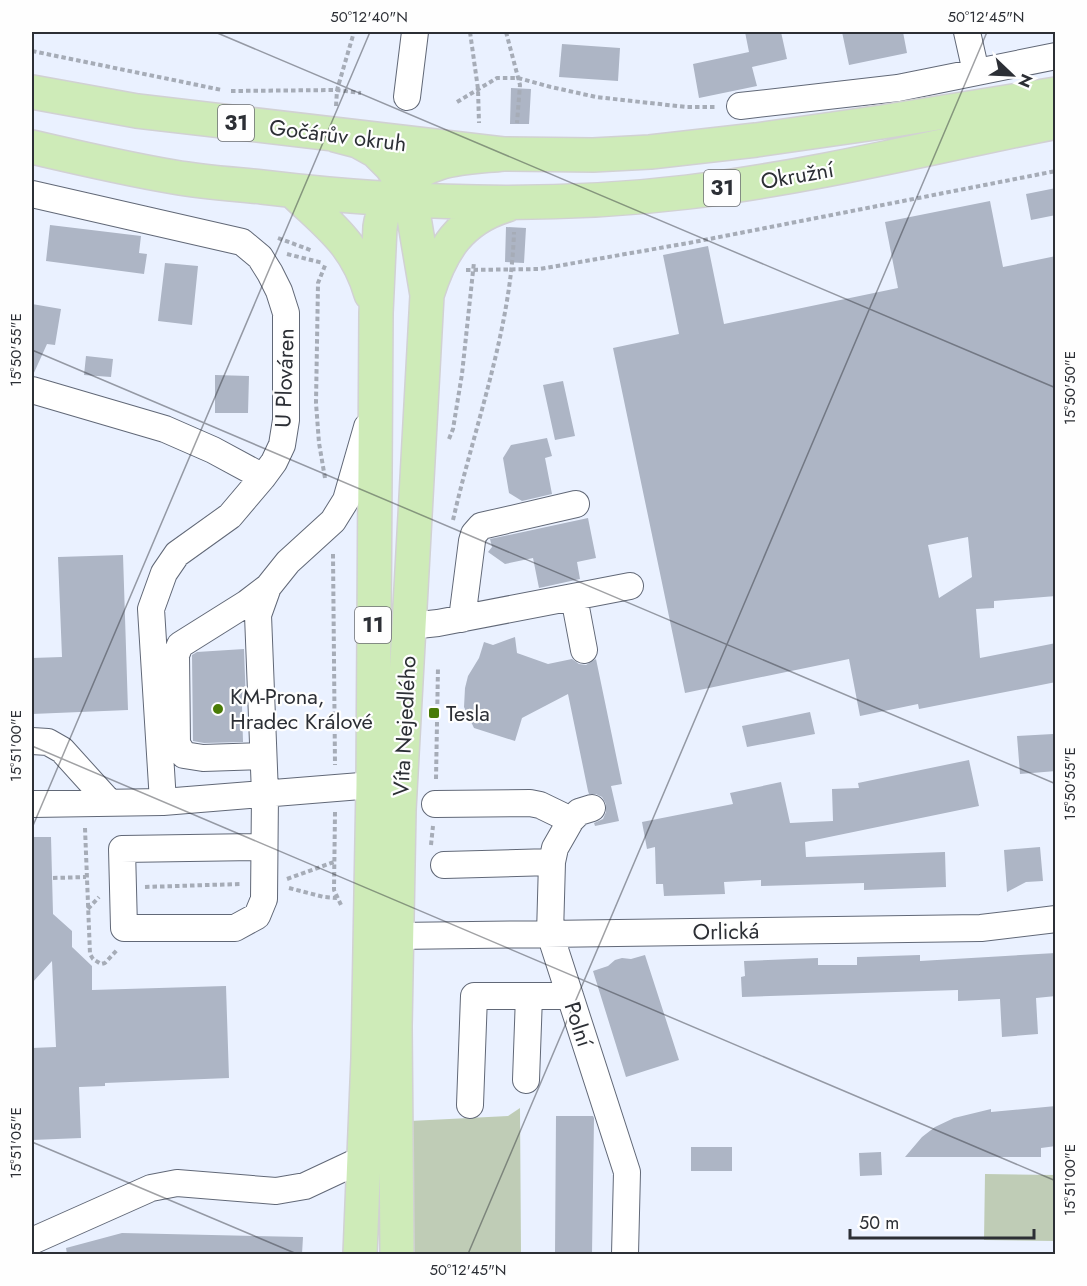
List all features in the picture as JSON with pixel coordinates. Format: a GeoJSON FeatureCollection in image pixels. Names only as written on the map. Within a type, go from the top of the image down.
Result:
{"type":"FeatureCollection","features":[{"type":"Feature","properties":{"kind":"main road","name":"Gočárův okruh"},"geometry":{"type":"LineString","coordinates":[[32,92],[137,111],[503,154]]}},
{"type":"Feature","properties":{"kind":"main road","name":"Okružní"},"geometry":{"type":"LineString","coordinates":[[503,154],[593,155],[650,152],[832,130],[1056,94]]}},
{"type":"Feature","properties":{"kind":"main road","name":"Okružní"},"geometry":{"type":"LineString","coordinates":[[402,194],[514,215],[742,185],[827,170],[1056,122]]}},
{"type":"Feature","properties":{"kind":"main road"},"geometry":{"type":"LineString","coordinates":[[335,135],[358,141],[376,151],[391,166],[402,194],[422,170],[447,160],[503,154]]}},
{"type":"Feature","properties":{"kind":"main road","name":"31"},"geometry":{"type":"LineString","coordinates":[[32,147],[175,177],[293,191],[402,194]]}},
{"type":"Feature","properties":{"kind":"main road"},"geometry":{"type":"LineString","coordinates":[[293,191],[338,232],[354,253],[365,276],[376,313]]}},
{"type":"Feature","properties":{"kind":"main road","name":"Víta Nejedlého"},"geometry":{"type":"LineString","coordinates":[[397,1254],[396,936],[401,782],[425,282],[402,194]]}},
{"type":"Feature","properties":{"kind":"main road","name":"Víta Nejedlého"},"geometry":{"type":"LineString","coordinates":[[360,1254],[369,1047],[376,313],[381,217],[402,194]]}},
{"type":"Feature","properties":{"kind":"main road"},"geometry":{"type":"LineString","coordinates":[[425,282],[459,234],[478,216],[490,210],[514,215]]}},
{"type":"Feature","properties":{"kind":"street"},"geometry":{"type":"LineString","coordinates":[[407,97],[416,32]]}},
{"type":"Feature","properties":{"kind":"street"},"geometry":{"type":"LineString","coordinates":[[967,32],[976,72]]}},
{"type":"Feature","properties":{"kind":"street"},"geometry":{"type":"LineString","coordinates":[[741,106],[898,88],[1056,56]]}},
{"type":"Feature","properties":{"kind":"street","name":"U Plováren"},"geometry":{"type":"LineString","coordinates":[[32,194],[242,242],[260,257],[270,273],[279,291],[286,314],[286,420],[282,445],[274,462],[230,516],[177,554],[164,573],[151,609],[163,802]]}},
{"type":"Feature","properties":{"kind":"street"},"geometry":{"type":"LineString","coordinates":[[32,390],[165,429],[213,450],[263,477]]}},
{"type":"Feature","properties":{"kind":"street"},"geometry":{"type":"LineString","coordinates":[[263,756],[203,758],[184,755],[177,744],[176,655],[180,645],[247,603],[268,587],[288,562],[333,521],[346,500],[354,477],[375,395]]}},
{"type":"Feature","properties":{"kind":"street"},"geometry":{"type":"LineString","coordinates":[[462,619],[472,541],[478,528],[576,504]]}},
{"type":"Feature","properties":{"kind":"street"},"geometry":{"type":"LineString","coordinates":[[410,626],[462,619],[630,586]]}},
{"type":"Feature","properties":{"kind":"street"},"geometry":{"type":"LineString","coordinates":[[264,847],[122,849],[124,928],[235,928],[257,916],[268,884],[264,847],[265,794],[258,615],[268,587]]}},
{"type":"Feature","properties":{"kind":"street"},"geometry":{"type":"LineString","coordinates":[[574,597],[584,650]]}},
{"type":"Feature","properties":{"kind":"street"},"geometry":{"type":"LineString","coordinates":[[32,741],[48,742],[63,750],[110,803]]}},
{"type":"Feature","properties":{"kind":"street","name":"Víta Nejedlého"},"geometry":{"type":"LineString","coordinates":[[32,804],[163,802],[373,785]]}},
{"type":"Feature","properties":{"kind":"street","name":"Polní"},"geometry":{"type":"LineString","coordinates":[[435,804],[531,803],[581,814],[555,848],[552,862],[550,934],[627,1172],[625,1254]]}},
{"type":"Feature","properties":{"kind":"street"},"geometry":{"type":"LineString","coordinates":[[444,866],[552,862]]}},
{"type":"Feature","properties":{"kind":"street","name":"Orlická"},"geometry":{"type":"LineString","coordinates":[[396,936],[981,928],[1056,918]]}},
{"type":"Feature","properties":{"kind":"street"},"geometry":{"type":"LineString","coordinates":[[470,1105],[474,996],[570,996]]}},
{"type":"Feature","properties":{"kind":"street"},"geometry":{"type":"LineString","coordinates":[[526,1080],[529,996]]}},
{"type":"Feature","properties":{"kind":"street"},"geometry":{"type":"LineString","coordinates":[[32,1241],[151,1188],[177,1183],[235,1189],[291,1190],[364,1160]]}},
{"type":"Feature","properties":{"kind":"path"},"geometry":{"type":"LineString","coordinates":[[337,90],[354,32]]}},
{"type":"Feature","properties":{"kind":"path"},"geometry":{"type":"LineString","coordinates":[[470,32],[479,120]]}},
{"type":"Feature","properties":{"kind":"path"},"geometry":{"type":"LineString","coordinates":[[506,32],[520,85],[518,123]]}},
{"type":"Feature","properties":{"kind":"path"},"geometry":{"type":"LineString","coordinates":[[32,51],[228,91],[337,90],[362,93]]}},
{"type":"Feature","properties":{"kind":"path"},"geometry":{"type":"LineString","coordinates":[[457,102],[497,78],[518,78],[596,97],[686,107],[741,106]]}},
{"type":"Feature","properties":{"kind":"path"},"geometry":{"type":"LineString","coordinates":[[514,215],[513,270],[540,269],[694,243],[1056,171]]}},
{"type":"Feature","properties":{"kind":"path"},"geometry":{"type":"LineString","coordinates":[[445,450],[453,429],[460,385],[474,260]]}},
{"type":"Feature","properties":{"kind":"path"},"geometry":{"type":"LineString","coordinates":[[318,283],[326,264]]}},
{"type":"Feature","properties":{"kind":"path"},"geometry":{"type":"LineString","coordinates":[[84,803],[90,954],[101,964],[112,957]]}},
{"type":"Feature","properties":{"kind":"path"},"geometry":{"type":"LineString","coordinates":[[268,884],[334,862]]}},
{"type":"Feature","properties":{"kind":"path"},"geometry":{"type":"LineString","coordinates":[[53,878],[86,877]]}},
{"type":"Feature","properties":{"kind":"path"},"geometry":{"type":"LineString","coordinates":[[123,887],[268,884],[338,898]]}},
{"type":"Feature","properties":{"kind":"green space"},"geometry":{"type":"Polygon","coordinates":[[[520,1108],[521,1254],[412,1254],[410,1121],[508,1116],[520,1108]]]}},
{"type":"Feature","properties":{"kind":"green space"},"geometry":{"type":"Polygon","coordinates":[[[985,1174],[1055,1175],[1055,1241],[984,1240],[985,1174]]]}},
{"type":"Feature","properties":{"kind":"building"},"geometry":{"type":"Polygon","coordinates":[[[745,32],[781,32],[787,59],[752,67],[757,86],[699,98],[693,64],[749,52],[745,32]]]}},
{"type":"Feature","properties":{"kind":"building"},"geometry":{"type":"Polygon","coordinates":[[[842,32],[903,32],[907,53],[849,65],[842,32]]]}},
{"type":"Feature","properties":{"kind":"building"},"geometry":{"type":"Polygon","coordinates":[[[562,44],[620,48],[618,81],[559,77],[562,44]]]}},
{"type":"Feature","properties":{"kind":"building"},"geometry":{"type":"Polygon","coordinates":[[[511,88],[531,89],[529,124],[510,124],[511,88]]]}},
{"type":"Feature","properties":{"kind":"building"},"geometry":{"type":"Polygon","coordinates":[[[1056,188],[1056,215],[1031,220],[1026,194],[1056,188]]]}},
{"type":"Feature","properties":{"kind":"building"},"geometry":{"type":"Polygon","coordinates":[[[990,201],[1003,267],[1056,256],[1056,596],[994,601],[994,608],[976,609],[980,658],[1056,643],[1056,682],[919,709],[918,704],[860,716],[849,659],[685,693],[613,348],[679,334],[663,255],[708,246],[724,324],[898,288],[885,222],[990,201]],[[968,537],[928,545],[939,598],[972,577],[968,537]]]}},
{"type":"Feature","properties":{"kind":"building"},"geometry":{"type":"Polygon","coordinates":[[[50,225],[141,236],[139,253],[147,254],[144,274],[46,261],[50,225]]]}},
{"type":"Feature","properties":{"kind":"building"},"geometry":{"type":"Polygon","coordinates":[[[506,227],[526,228],[524,263],[505,262],[506,227]]]}},
{"type":"Feature","properties":{"kind":"building"},"geometry":{"type":"Polygon","coordinates":[[[165,263],[198,266],[192,325],[158,321],[165,263]]]}},
{"type":"Feature","properties":{"kind":"building"},"geometry":{"type":"Polygon","coordinates":[[[32,304],[61,309],[55,345],[47,344],[33,375],[32,304]]]}},
{"type":"Feature","properties":{"kind":"building"},"geometry":{"type":"Polygon","coordinates":[[[86,356],[113,359],[111,377],[84,375],[86,356]]]}},
{"type":"Feature","properties":{"kind":"building"},"geometry":{"type":"Polygon","coordinates":[[[215,375],[249,376],[248,413],[215,413],[215,375]]]}},
{"type":"Feature","properties":{"kind":"building"},"geometry":{"type":"Polygon","coordinates":[[[563,381],[575,436],[555,440],[543,385],[563,381]]]}},
{"type":"Feature","properties":{"kind":"building"},"geometry":{"type":"Polygon","coordinates":[[[547,438],[552,456],[545,458],[552,494],[522,501],[509,493],[503,458],[511,445],[547,438]]]}},
{"type":"Feature","properties":{"kind":"building"},"geometry":{"type":"Polygon","coordinates":[[[588,518],[596,558],[577,562],[580,579],[539,588],[533,558],[505,564],[488,552],[492,547],[490,539],[588,518]]]}},
{"type":"Feature","properties":{"kind":"building"},"geometry":{"type":"Polygon","coordinates":[[[123,555],[128,710],[32,714],[32,658],[62,657],[58,557],[123,555]]]}},
{"type":"Feature","properties":{"kind":"building"},"geometry":{"type":"Polygon","coordinates":[[[515,637],[517,653],[548,664],[572,659],[579,664],[586,665],[596,659],[622,784],[611,786],[619,821],[595,826],[594,823],[603,819],[606,804],[602,797],[589,794],[568,694],[522,718],[515,741],[474,728],[464,707],[468,676],[479,658],[484,642],[493,645],[515,637]]]}},
{"type":"Feature","properties":{"kind":"building"},"geometry":{"type":"Polygon","coordinates":[[[244,649],[246,705],[242,706],[243,742],[193,741],[192,655],[197,652],[244,649]]]}},
{"type":"Feature","properties":{"kind":"building"},"geometry":{"type":"Polygon","coordinates":[[[810,712],[815,734],[747,747],[742,726],[810,712]]]}},
{"type":"Feature","properties":{"kind":"building"},"geometry":{"type":"Polygon","coordinates":[[[1053,734],[1056,771],[1020,774],[1017,736],[1053,734]]]}},
{"type":"Feature","properties":{"kind":"building"},"geometry":{"type":"Polygon","coordinates":[[[969,760],[979,806],[805,842],[806,857],[945,852],[946,887],[864,890],[864,883],[761,886],[761,880],[724,882],[725,894],[664,896],[663,884],[656,884],[655,847],[647,849],[642,822],[733,804],[730,793],[781,782],[790,823],[833,821],[832,789],[859,788],[858,783],[969,760]]]}},
{"type":"Feature","properties":{"kind":"building"},"geometry":{"type":"Polygon","coordinates":[[[32,837],[51,837],[53,914],[72,931],[72,947],[92,966],[92,990],[226,986],[229,1078],[105,1083],[105,1086],[79,1087],[81,1138],[32,1140],[32,1048],[56,1047],[52,961],[32,983],[32,837]]]}},
{"type":"Feature","properties":{"kind":"building"},"geometry":{"type":"Polygon","coordinates":[[[1040,847],[1043,881],[1026,882],[1007,892],[1004,850],[1040,847]]]}},
{"type":"Feature","properties":{"kind":"building"},"geometry":{"type":"Polygon","coordinates":[[[1056,953],[1056,996],[1036,998],[1038,1034],[1002,1037],[1000,999],[958,1001],[958,990],[742,997],[741,977],[745,976],[744,961],[818,958],[818,965],[857,965],[857,957],[920,955],[920,961],[1056,953]]]}},
{"type":"Feature","properties":{"kind":"building"},"geometry":{"type":"Polygon","coordinates":[[[645,955],[679,1060],[626,1077],[593,971],[608,966],[615,960],[645,955]]]}},
{"type":"Feature","properties":{"kind":"building"},"geometry":{"type":"Polygon","coordinates":[[[1056,1106],[1056,1146],[1041,1148],[1041,1157],[905,1157],[922,1137],[935,1127],[954,1118],[991,1109],[991,1112],[1056,1106]]]}},
{"type":"Feature","properties":{"kind":"building"},"geometry":{"type":"Polygon","coordinates":[[[556,1116],[593,1116],[594,1118],[592,1254],[555,1254],[556,1116]]]}},
{"type":"Feature","properties":{"kind":"building"},"geometry":{"type":"Polygon","coordinates":[[[691,1147],[732,1147],[732,1171],[691,1171],[691,1147]]]}},
{"type":"Feature","properties":{"kind":"building"},"geometry":{"type":"Polygon","coordinates":[[[881,1152],[882,1175],[860,1176],[859,1153],[881,1152]]]}},
{"type":"Feature","properties":{"kind":"building"},"geometry":{"type":"Polygon","coordinates":[[[122,1233],[303,1237],[302,1254],[67,1254],[66,1248],[122,1233]]]}},
{"type":"Feature","properties":{"kind":"place","name":"KM-Prona, Hradec Králové"},"geometry":{"type":"Point","coordinates":[218,709]}},
{"type":"Feature","properties":{"kind":"place","name":"Tesla"},"geometry":{"type":"Point","coordinates":[434,713]}}]}
